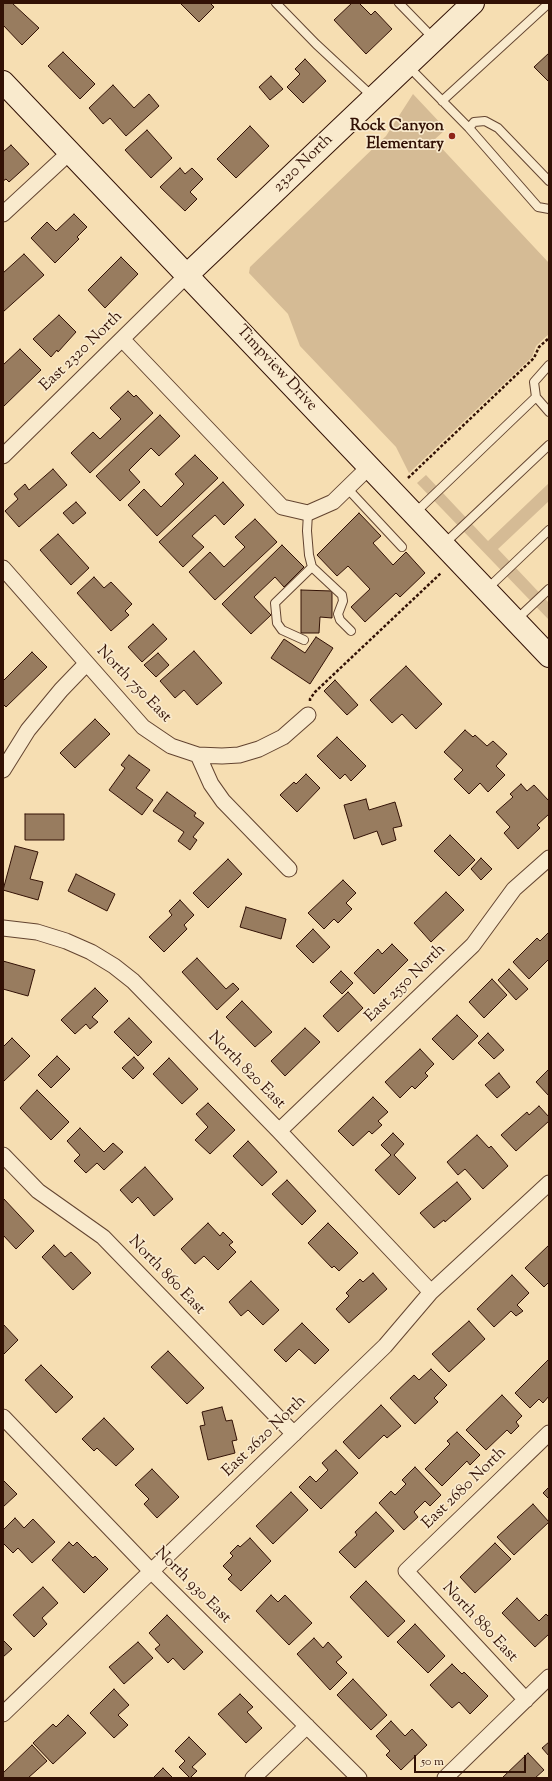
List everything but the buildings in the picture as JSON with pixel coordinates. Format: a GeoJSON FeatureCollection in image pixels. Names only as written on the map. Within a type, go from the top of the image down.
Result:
{"type":"FeatureCollection","features":[{"type":"Feature","properties":{"kind":"street","name":"2320 North"},"geometry":{"type":"LineString","coordinates":[[187,275],[473,3]]}},
{"type":"Feature","properties":{"kind":"street","name":"Timpview Drive"},"geometry":{"type":"LineString","coordinates":[[3,82],[549,656]]}},
{"type":"Feature","properties":{"kind":"street"},"geometry":{"type":"LineString","coordinates":[[3,214],[70,152]]}},
{"type":"Feature","properties":{"kind":"street","name":"East 2320 North"},"geometry":{"type":"LineString","coordinates":[[3,456],[187,275]]}},
{"type":"Feature","properties":{"kind":"street"},"geometry":{"type":"LineString","coordinates":[[122,339],[282,507],[308,513],[333,502],[369,467]]}},
{"type":"Feature","properties":{"kind":"street","name":"North 750 East"},"geometry":{"type":"LineString","coordinates":[[3,568],[143,727],[172,746],[198,755],[222,756],[240,754],[259,749],[283,737],[308,715]]}},
{"type":"Feature","properties":{"kind":"street"},"geometry":{"type":"LineString","coordinates":[[3,770],[28,730],[61,690],[86,664]]}},
{"type":"Feature","properties":{"kind":"street"},"geometry":{"type":"LineString","coordinates":[[198,755],[211,784],[223,801],[289,869]]}},
{"type":"Feature","properties":{"kind":"street","name":"East 2550 North"},"geometry":{"type":"LineString","coordinates":[[279,1131],[473,945],[514,889],[549,858]]}},
{"type":"Feature","properties":{"kind":"street","name":"North 820 East"},"geometry":{"type":"LineString","coordinates":[[3,928],[37,932],[66,940],[91,952],[114,966],[133,981],[279,1131],[431,1292]]}},
{"type":"Feature","properties":{"kind":"street","name":"North 860 East"},"geometry":{"type":"LineString","coordinates":[[3,1155],[38,1190],[103,1237],[294,1434]]}},
{"type":"Feature","properties":{"kind":"street","name":"East 2620 North"},"geometry":{"type":"LineString","coordinates":[[3,1714],[385,1346],[431,1292],[549,1183]]}},
{"type":"Feature","properties":{"kind":"street","name":"North 930 East"},"geometry":{"type":"LineString","coordinates":[[3,1417],[152,1572],[359,1778]]}},
{"type":"Feature","properties":{"kind":"street","name":"East 2680 North"},"geometry":{"type":"LineString","coordinates":[[406,1571],[549,1432]]}},
{"type":"Feature","properties":{"kind":"street","name":"North 880 East"},"geometry":{"type":"LineString","coordinates":[[406,1571],[526,1700]]}},
{"type":"Feature","properties":{"kind":"street"},"geometry":{"type":"LineString","coordinates":[[445,1778],[549,1677]]}},
{"type":"Feature","properties":{"kind":"street"},"geometry":{"type":"LineString","coordinates":[[253,1778],[307,1726]]}},
{"type":"Feature","properties":{"kind":"lane"},"geometry":{"type":"LineString","coordinates":[[276,3],[316,44],[374,97]]}},
{"type":"Feature","properties":{"kind":"lane"},"geometry":{"type":"LineString","coordinates":[[399,3],[435,40]]}},
{"type":"Feature","properties":{"kind":"lane"},"geometry":{"type":"LineString","coordinates":[[442,101],[549,3]]}},
{"type":"Feature","properties":{"kind":"lane"},"geometry":{"type":"LineString","coordinates":[[407,65],[469,128],[538,207],[549,209]]}},
{"type":"Feature","properties":{"kind":"lane"},"geometry":{"type":"LineString","coordinates":[[469,128],[474,122],[485,122],[498,128],[549,181]]}},
{"type":"Feature","properties":{"kind":"lane"},"geometry":{"type":"LineString","coordinates":[[549,365],[534,382],[536,398],[549,412]]}},
{"type":"Feature","properties":{"kind":"lane"},"geometry":{"type":"LineString","coordinates":[[414,514],[536,398]]}},
{"type":"Feature","properties":{"kind":"lane"},"geometry":{"type":"LineString","coordinates":[[443,545],[549,445]]}},
{"type":"Feature","properties":{"kind":"lane"},"geometry":{"type":"LineString","coordinates":[[347,488],[402,547]]}},
{"type":"Feature","properties":{"kind":"lane"},"geometry":{"type":"LineString","coordinates":[[308,513],[307,531],[309,555],[312,567],[342,595],[343,601],[338,614],[340,620],[351,631]]}},
{"type":"Feature","properties":{"kind":"lane"},"geometry":{"type":"LineString","coordinates":[[486,590],[549,530]]}},
{"type":"Feature","properties":{"kind":"lane"},"geometry":{"type":"LineString","coordinates":[[304,640],[282,630],[277,623],[275,603],[312,567]]}},
{"type":"Feature","properties":{"kind":"lane"},"geometry":{"type":"LineString","coordinates":[[515,621],[549,589]]}},
{"type":"Feature","properties":{"kind":"path"},"geometry":{"type":"LineString","coordinates":[[408,478],[534,358],[539,347],[549,338]]}},
{"type":"Feature","properties":{"kind":"path"},"geometry":{"type":"LineString","coordinates":[[308,715],[311,707],[310,699],[315,692],[442,572]]}},
{"type":"Feature","properties":{"kind":"shaded area","name":"Rock Canyon Elementary"},"geometry":{"type":"Polygon","coordinates":[[[413,94],[445,128],[445,130],[434,140],[549,263],[549,334],[536,346],[532,357],[409,473],[396,447],[300,346],[288,314],[249,273],[250,267],[386,136],[413,94]]]}},
{"type":"Feature","properties":{"kind":"shaded area"},"geometry":{"type":"Polygon","coordinates":[[[426,475],[488,541],[549,483],[549,501],[498,549],[549,603],[549,620],[417,483],[426,475]]]}},
{"type":"Feature","properties":{"kind":"place","name":"Rock Canyon Elementary"},"geometry":{"type":"Point","coordinates":[452,136]}}]}
